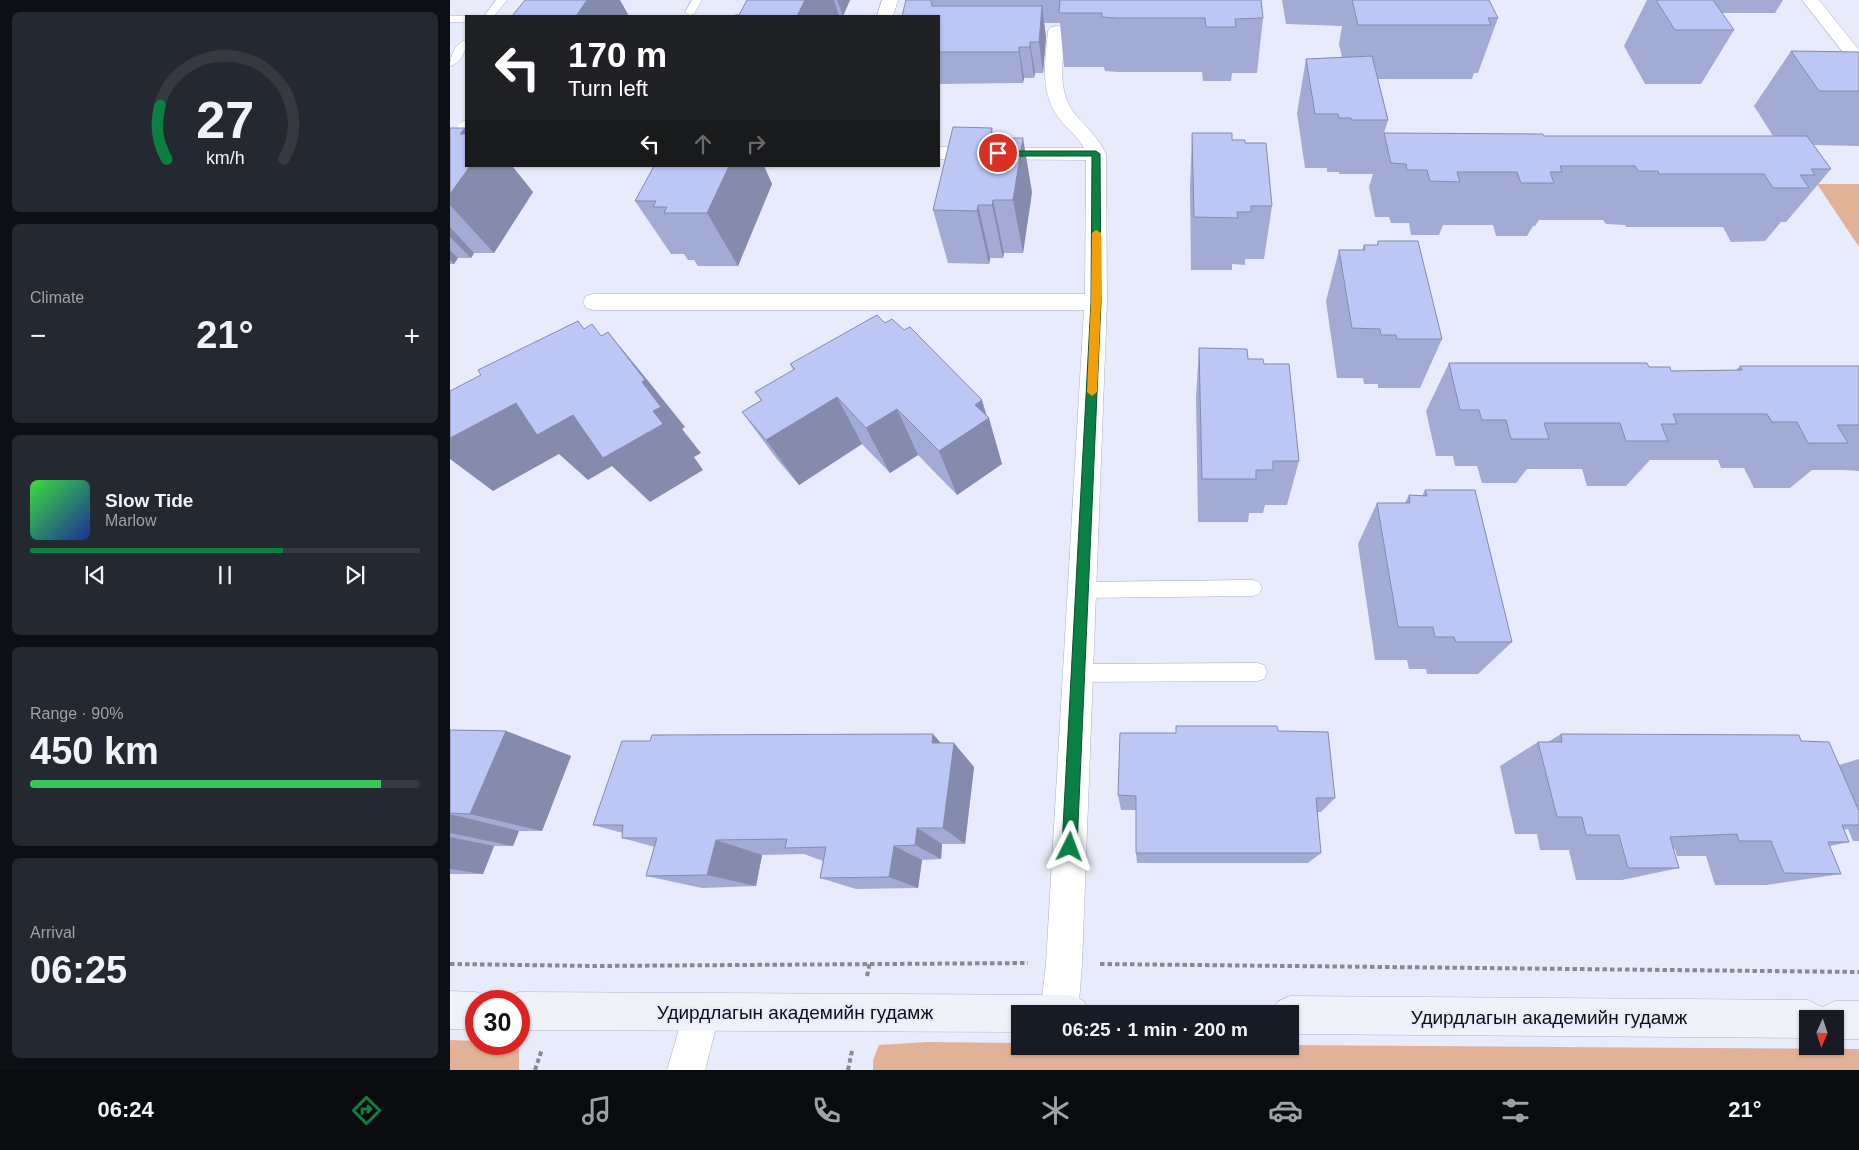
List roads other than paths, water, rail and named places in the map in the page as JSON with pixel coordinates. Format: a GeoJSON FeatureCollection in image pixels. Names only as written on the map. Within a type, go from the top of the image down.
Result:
{"type":"FeatureCollection","features":[{"type":"Feature","properties":{"kind":"main road"},"geometry":{"type":"LineString","coordinates":[[450,1010],[465,1011]]}},
{"type":"Feature","properties":{"kind":"main road","name":"Удирдлагын академийн гудамж"},"geometry":{"type":"LineString","coordinates":[[530,1012],[1011,1014]]}},
{"type":"Feature","properties":{"kind":"main road","name":"Удирдлагын академийн гудамж"},"geometry":{"type":"LineString","coordinates":[[1299,1015],[1799,1019]]}},
{"type":"Feature","properties":{"kind":"main road"},"geometry":{"type":"LineString","coordinates":[[1844,1020],[1859,1020]]}},
{"type":"Feature","properties":{"kind":"street"},"geometry":{"type":"LineString","coordinates":[[885,15],[890,0]]}},
{"type":"Feature","properties":{"kind":"street"},"geometry":{"type":"LineString","coordinates":[[1810,0],[1859,61]]}},
{"type":"Feature","properties":{"kind":"street"},"geometry":{"type":"LineString","coordinates":[[1057,31],[1052,82],[1054,93],[1068,116],[1090,138],[1096,154],[1096,302],[1064,964],[1060,1005]]}},
{"type":"Feature","properties":{"kind":"street"},"geometry":{"type":"LineString","coordinates":[[940,153],[1096,154]]}},
{"type":"Feature","properties":{"kind":"street"},"geometry":{"type":"LineString","coordinates":[[594,302],[1096,302]]}},
{"type":"Feature","properties":{"kind":"street"},"geometry":{"type":"LineString","coordinates":[[686,1070],[701,1012]]}},
{"type":"Feature","properties":{"kind":"lane"},"geometry":{"type":"LineString","coordinates":[[490,15],[502,0]]}},
{"type":"Feature","properties":{"kind":"lane"},"geometry":{"type":"LineString","coordinates":[[690,12],[697,0]]}},
{"type":"Feature","properties":{"kind":"lane"},"geometry":{"type":"LineString","coordinates":[[450,19],[465,19]]}},
{"type":"Feature","properties":{"kind":"lane"},"geometry":{"type":"LineString","coordinates":[[450,63],[465,44]]}},
{"type":"Feature","properties":{"kind":"lane"},"geometry":{"type":"LineString","coordinates":[[450,146],[465,125]]}},
{"type":"Feature","properties":{"kind":"lane"},"geometry":{"type":"LineString","coordinates":[[1082,590],[1253,588]]}},
{"type":"Feature","properties":{"kind":"lane"},"geometry":{"type":"LineString","coordinates":[[1078,673],[1257,672]]}}]}
